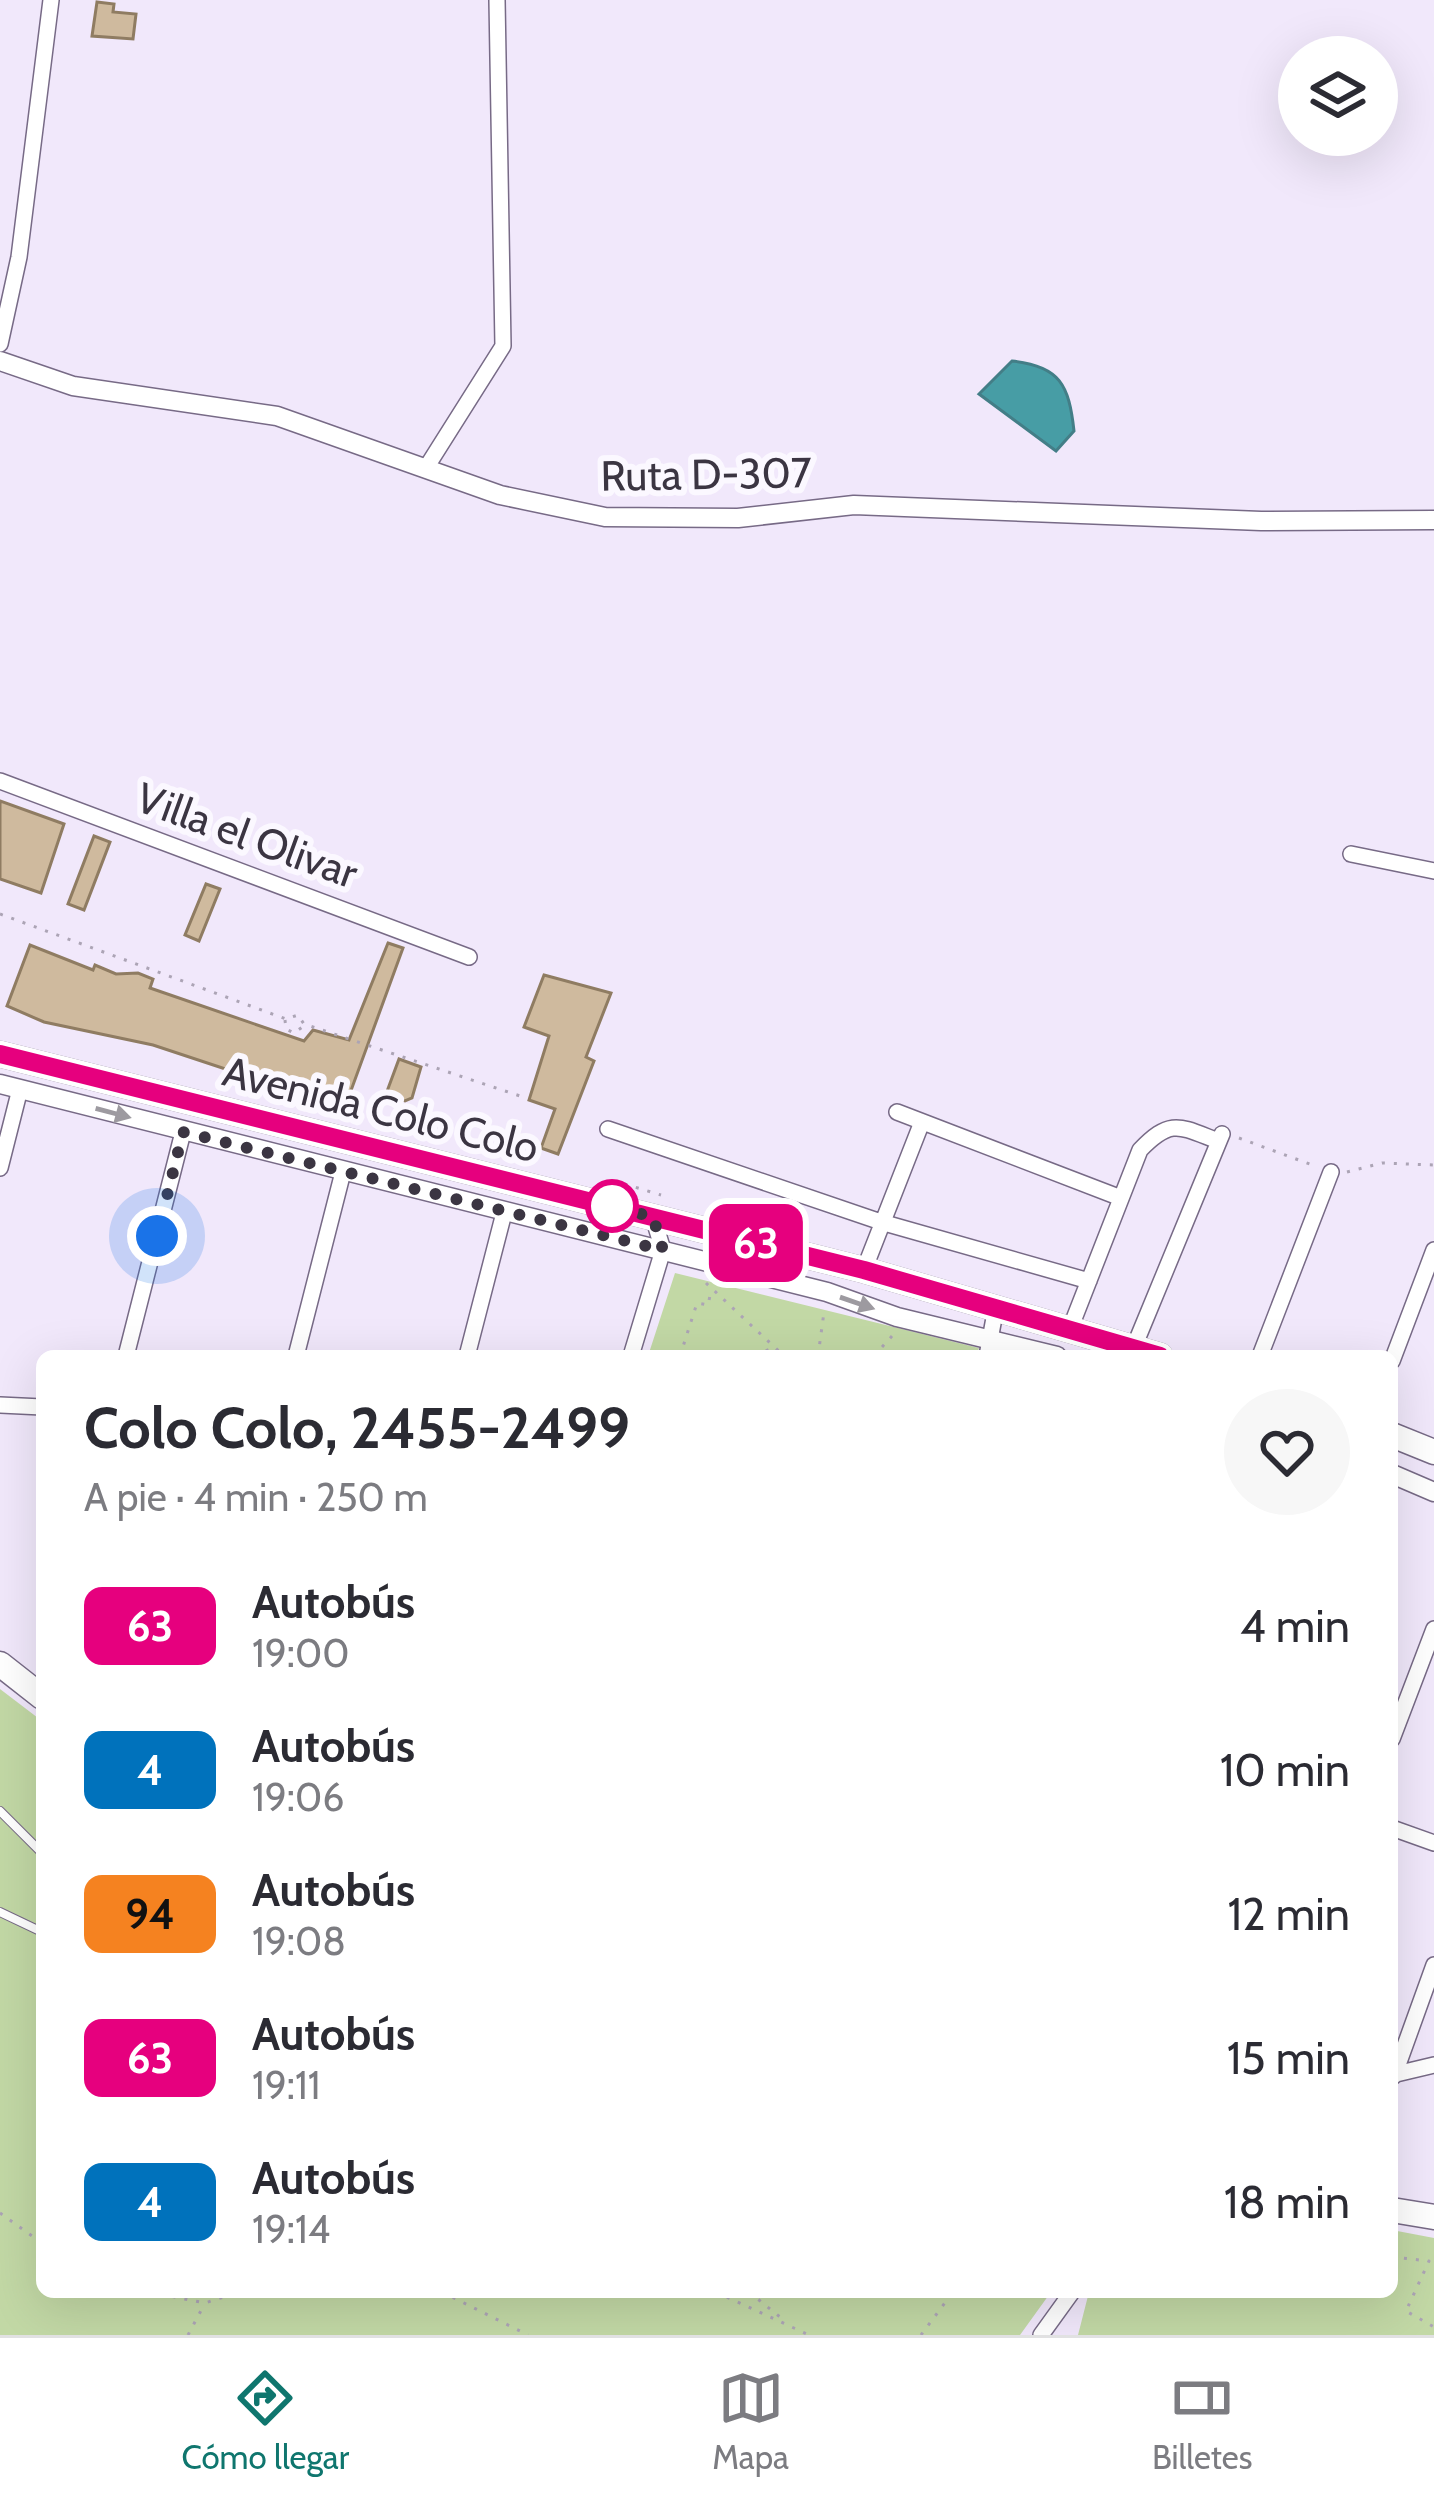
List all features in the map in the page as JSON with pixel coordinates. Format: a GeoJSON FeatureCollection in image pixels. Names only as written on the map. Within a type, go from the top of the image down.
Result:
{"type":"FeatureCollection","features":[{"type":"Feature","properties":{"kind":"main road","name":"Avenida Colo Colo"},"geometry":{"type":"LineString","coordinates":[[0,1054],[864,1270],[1143,1350]]}},
{"type":"Feature","properties":{"kind":"main road"},"geometry":{"type":"LineString","coordinates":[[1398,1438],[1434,1452]]}},
{"type":"Feature","properties":{"kind":"main road"},"geometry":{"type":"LineString","coordinates":[[0,1664],[36,1692]]}},
{"type":"Feature","properties":{"kind":"main road"},"geometry":{"type":"LineString","coordinates":[[1398,2211],[1434,2217]]}},
{"type":"Feature","properties":{"kind":"street"},"geometry":{"type":"LineString","coordinates":[[0,344],[20,257],[51,0]]}},
{"type":"Feature","properties":{"kind":"street"},"geometry":{"type":"LineString","coordinates":[[426,468],[503,346],[497,0]]}},
{"type":"Feature","properties":{"kind":"street","name":"Ruta D-307"},"geometry":{"type":"LineString","coordinates":[[0,361],[73,386],[278,416],[500,495],[605,517],[738,518],[854,505],[1261,521],[1434,520]]}},
{"type":"Feature","properties":{"kind":"street","name":"Villa el Olivar"},"geometry":{"type":"LineString","coordinates":[[0,781],[470,957]]}},
{"type":"Feature","properties":{"kind":"street"},"geometry":{"type":"LineString","coordinates":[[1351,854],[1434,871]]}},
{"type":"Feature","properties":{"kind":"street"},"geometry":{"type":"LineString","coordinates":[[0,1168],[10,1086]]}},
{"type":"Feature","properties":{"kind":"street","name":"Avenida Colo Colo"},"geometry":{"type":"LineString","coordinates":[[10,1086],[827,1292],[990,1348]]}},
{"type":"Feature","properties":{"kind":"street"},"geometry":{"type":"LineString","coordinates":[[897,1112],[1121,1198]]}},
{"type":"Feature","properties":{"kind":"street"},"geometry":{"type":"LineString","coordinates":[[864,1270],[922,1122]]}},
{"type":"Feature","properties":{"kind":"street"},"geometry":{"type":"LineString","coordinates":[[1070,1329],[1140,1150],[1159,1130],[1183,1128],[1221,1137],[1134,1347]]}},
{"type":"Feature","properties":{"kind":"street"},"geometry":{"type":"LineString","coordinates":[[608,1129],[881,1222],[1089,1281]]}},
{"type":"Feature","properties":{"kind":"street"},"geometry":{"type":"LineString","coordinates":[[128,1350],[183,1132]]}},
{"type":"Feature","properties":{"kind":"street"},"geometry":{"type":"LineString","coordinates":[[298,1350],[343,1172]]}},
{"type":"Feature","properties":{"kind":"street"},"geometry":{"type":"LineString","coordinates":[[1262,1350],[1331,1172]]}},
{"type":"Feature","properties":{"kind":"street"},"geometry":{"type":"LineString","coordinates":[[468,1350],[505,1213]]}},
{"type":"Feature","properties":{"kind":"street"},"geometry":{"type":"LineString","coordinates":[[634,1350],[672,1253],[653,1217]]}},
{"type":"Feature","properties":{"kind":"street"},"geometry":{"type":"LineString","coordinates":[[1396,1350],[1434,1250]]}},
{"type":"Feature","properties":{"kind":"street"},"geometry":{"type":"LineString","coordinates":[[990,1348],[997,1307]]}},
{"type":"Feature","properties":{"kind":"street"},"geometry":{"type":"LineString","coordinates":[[0,1406],[36,1407]]}},
{"type":"Feature","properties":{"kind":"street"},"geometry":{"type":"LineString","coordinates":[[1398,1477],[1434,1492]]}},
{"type":"Feature","properties":{"kind":"street"},"geometry":{"type":"LineString","coordinates":[[1398,1722],[1434,1629]]}},
{"type":"Feature","properties":{"kind":"street"},"geometry":{"type":"LineString","coordinates":[[1398,1830],[1434,1843]]}},
{"type":"Feature","properties":{"kind":"street"},"geometry":{"type":"LineString","coordinates":[[1398,2062],[1434,1965]]}},
{"type":"Feature","properties":{"kind":"street"},"geometry":{"type":"LineString","coordinates":[[1398,2075],[1434,2066]]}},
{"type":"Feature","properties":{"kind":"street"},"geometry":{"type":"LineString","coordinates":[[1041,2335],[1069,2298]]}},
{"type":"Feature","properties":{"kind":"lane"},"geometry":{"type":"LineString","coordinates":[[0,1811],[36,1847]]}},
{"type":"Feature","properties":{"kind":"lane"},"geometry":{"type":"LineString","coordinates":[[0,1912],[36,1929]]}},
{"type":"Feature","properties":{"kind":"path"},"geometry":{"type":"LineString","coordinates":[[0,914],[286,1018],[298,1015],[304,1024],[520,1096]]}},
{"type":"Feature","properties":{"kind":"path"},"geometry":{"type":"LineString","coordinates":[[286,1018],[286,1029],[294,1033],[304,1024]]}},
{"type":"Feature","properties":{"kind":"path"},"geometry":{"type":"LineString","coordinates":[[672,1253],[777,1350]]}},
{"type":"Feature","properties":{"kind":"path"},"geometry":{"type":"LineString","coordinates":[[682,1350],[697,1303],[708,1305],[712,1289]]}},
{"type":"Feature","properties":{"kind":"path"},"geometry":{"type":"LineString","coordinates":[[819,1350],[827,1292]]}},
{"type":"Feature","properties":{"kind":"path"},"geometry":{"type":"LineString","coordinates":[[889,1350],[897,1317]]}},
{"type":"Feature","properties":{"kind":"path"},"geometry":{"type":"LineString","coordinates":[[881,1350],[891,1342]]}},
{"type":"Feature","properties":{"kind":"path"},"geometry":{"type":"LineString","coordinates":[[768,1350],[774,1347]]}},
{"type":"Feature","properties":{"kind":"path"},"geometry":{"type":"LineString","coordinates":[[0,2212],[36,2238]]}},
{"type":"Feature","properties":{"kind":"path"},"geometry":{"type":"LineString","coordinates":[[1398,2258],[1429,2261],[1406,2311],[1434,2327]]}},
{"type":"Feature","properties":{"kind":"path"},"geometry":{"type":"LineString","coordinates":[[180,2298],[205,2303],[220,2298]]}},
{"type":"Feature","properties":{"kind":"path"},"geometry":{"type":"LineString","coordinates":[[454,2298],[528,2335]]}},
{"type":"Feature","properties":{"kind":"path"},"geometry":{"type":"LineString","coordinates":[[729,2298],[809,2335]]}},
{"type":"Feature","properties":{"kind":"path"},"geometry":{"type":"LineString","coordinates":[[757,2298],[792,2326]]}},
{"type":"Feature","properties":{"kind":"path"},"geometry":{"type":"LineString","coordinates":[[921,2335],[949,2298]]}},
{"type":"Feature","properties":{"kind":"path"},"geometry":{"type":"LineString","coordinates":[[188,2335],[205,2303]]}},
{"type":"Feature","properties":{"kind":"green space"},"geometry":{"type":"Polygon","coordinates":[[[675,1273],[979,1348],[978,1350],[650,1350],[675,1273]]]}},
{"type":"Feature","properties":{"kind":"green space"},"geometry":{"type":"Polygon","coordinates":[[[0,1689],[36,1716],[36,2298],[1047,2298],[1020,2335],[0,2335],[0,1689]]]}},
{"type":"Feature","properties":{"kind":"green space"},"geometry":{"type":"Polygon","coordinates":[[[1398,2231],[1434,2238],[1434,2335],[1078,2335],[1087,2298],[1398,2298],[1398,2231]]]}},
{"type":"Feature","properties":{"kind":"water"},"geometry":{"type":"Polygon","coordinates":[[[1012,361],[1051,373],[1065,390],[1074,431],[1056,451],[979,394],[1012,361]]]}},
{"type":"Feature","properties":{"kind":"building"},"geometry":{"type":"Polygon","coordinates":[[[97,2],[114,4],[113,12],[136,14],[133,39],[92,36],[97,2]]]}},
{"type":"Feature","properties":{"kind":"building"},"geometry":{"type":"Polygon","coordinates":[[[0,801],[64,824],[41,893],[0,879],[0,801]]]}},
{"type":"Feature","properties":{"kind":"building"},"geometry":{"type":"Polygon","coordinates":[[[94,836],[110,842],[84,910],[68,904],[94,836]]]}},
{"type":"Feature","properties":{"kind":"building"},"geometry":{"type":"Polygon","coordinates":[[[206,884],[220,889],[199,941],[185,935],[206,884]]]}},
{"type":"Feature","properties":{"kind":"building"},"geometry":{"type":"Polygon","coordinates":[[[388,943],[403,948],[349,1096],[324,1088],[322,1092],[282,1083],[280,1087],[153,1045],[44,1022],[7,1006],[30,945],[93,970],[95,965],[116,974],[138,973],[153,979],[150,988],[304,1041],[313,1030],[349,1040],[388,943]]]}},
{"type":"Feature","properties":{"kind":"building"},"geometry":{"type":"Polygon","coordinates":[[[544,975],[611,993],[586,1057],[594,1061],[558,1154],[541,1148],[555,1109],[529,1100],[549,1036],[524,1027],[544,975]]]}},
{"type":"Feature","properties":{"kind":"building"},"geometry":{"type":"Polygon","coordinates":[[[399,1059],[421,1067],[412,1098],[405,1101],[386,1094],[399,1059]]]}},
{"type":"Feature","properties":{"kind":"bus line","name":"63"},"geometry":{"type":"LineString","coordinates":[[0,1054],[864,1270],[1143,1350]]}},
{"type":"Feature","properties":{"kind":"route"},"geometry":{"type":"LineString","coordinates":[[157,1236],[183,1132],[663,1250],[653,1217],[612,1206]]}}]}
